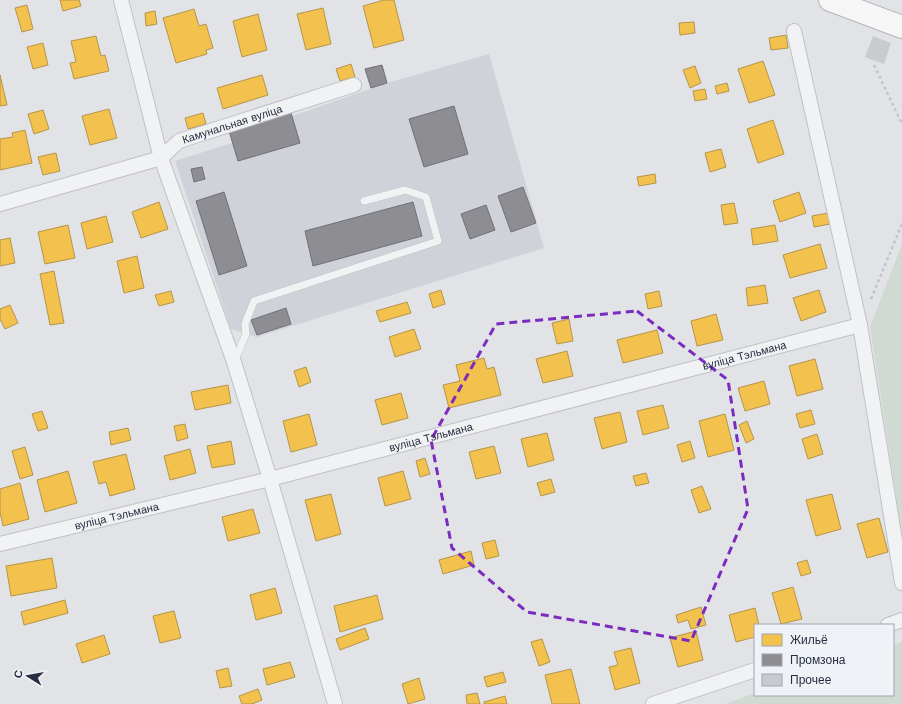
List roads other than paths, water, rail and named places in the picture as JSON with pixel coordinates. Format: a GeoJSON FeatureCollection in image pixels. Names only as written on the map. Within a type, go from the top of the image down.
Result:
{"type":"FeatureCollection","features":[{"type":"Feature","properties":{"kind":"highway"},"geometry":{"type":"LineString","coordinates":[[830,0],[902,28]]}},
{"type":"Feature","properties":{"kind":"street"},"geometry":{"type":"LineString","coordinates":[[121,0],[161,158],[234,362],[270,479],[335,704]]}},
{"type":"Feature","properties":{"kind":"street"},"geometry":{"type":"LineString","coordinates":[[794,31],[860,325],[902,583]]}},
{"type":"Feature","properties":{"kind":"street","name":"Камунальная вуліца"},"geometry":{"type":"LineString","coordinates":[[0,204],[161,158],[179,141],[354,85]]}},
{"type":"Feature","properties":{"kind":"street","name":"вуліца Тэльмана"},"geometry":{"type":"LineString","coordinates":[[0,544],[270,479],[860,325]]}},
{"type":"Feature","properties":{"kind":"street"},"geometry":{"type":"LineString","coordinates":[[891,624],[902,620]]}},
{"type":"Feature","properties":{"kind":"street"},"geometry":{"type":"LineString","coordinates":[[653,704],[754,670]]}},
{"type":"Feature","properties":{"kind":"lane"},"geometry":{"type":"LineString","coordinates":[[234,362],[246,334],[245,324],[254,300],[438,241],[426,197],[405,190],[364,201]]}}]}
